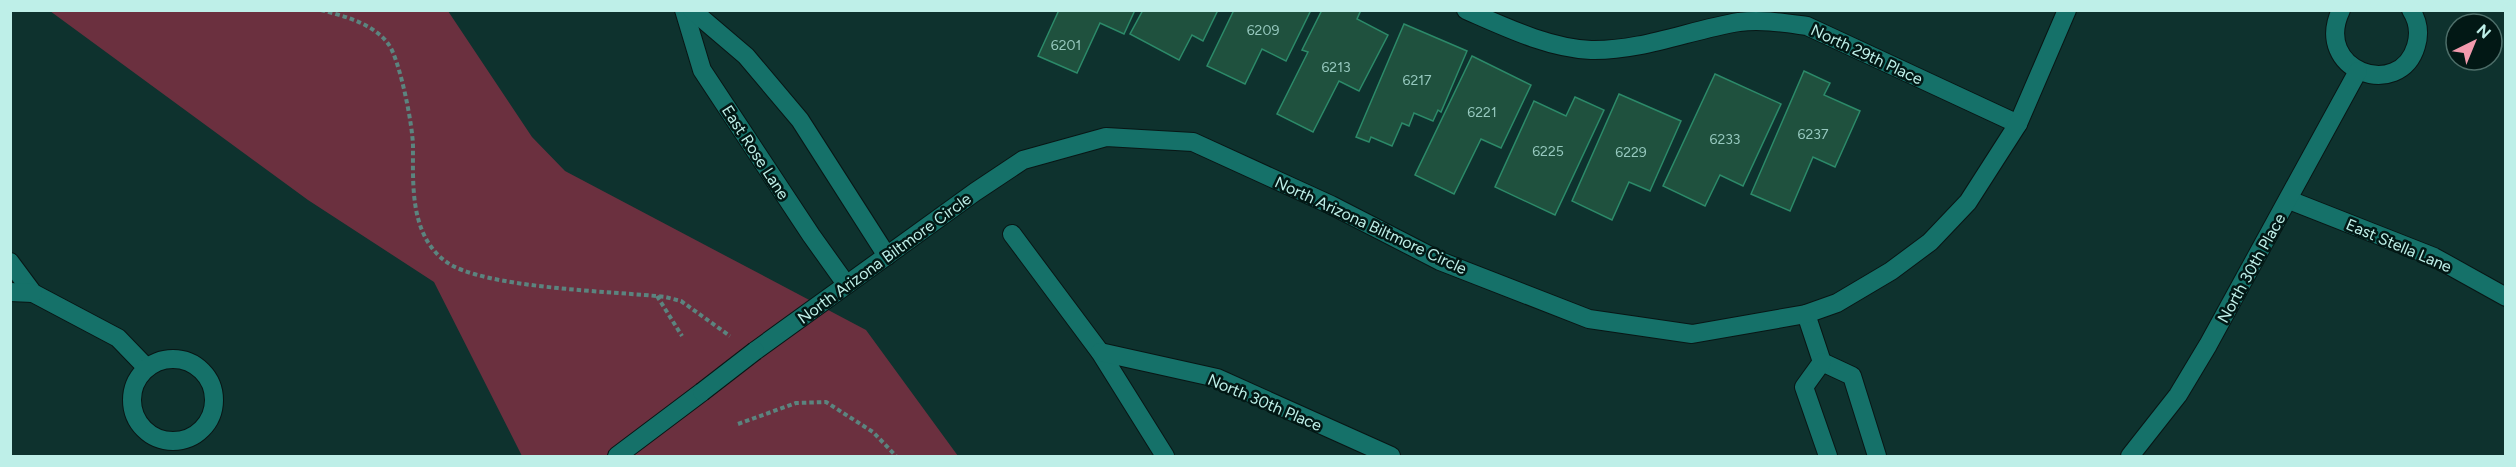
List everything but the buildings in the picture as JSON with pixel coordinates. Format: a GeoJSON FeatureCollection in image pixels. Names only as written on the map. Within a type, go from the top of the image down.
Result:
{"type":"FeatureCollection","features":[{"type":"Feature","properties":{"kind":"street","name":"East Rose Lane"},"geometry":{"type":"LineString","coordinates":[[684,10],[702,70],[811,236],[846,284]]}},
{"type":"Feature","properties":{"kind":"street"},"geometry":{"type":"LineString","coordinates":[[693,10],[746,56],[800,120],[887,256]]}},
{"type":"Feature","properties":{"kind":"street","name":"North 29th Place"},"geometry":{"type":"LineString","coordinates":[[1466,10],[1554,44],[1590,50],[1620,48],[1740,22],[1773,21],[1807,26],[2018,124]]}},
{"type":"Feature","properties":{"kind":"street","name":"North Arizona Biltmore Circle"},"geometry":{"type":"LineString","coordinates":[[617,456],[846,284],[1023,160],[1106,137],[1193,142],[1331,205],[1440,261],[1589,319],[1692,334],[1806,314],[1837,303],[1891,271],[1930,242],[1968,202],[2018,124],[2067,10]]}},
{"type":"Feature","properties":{"kind":"street"},"geometry":{"type":"LineString","coordinates":[[2341,10],[2335,22],[2334,36],[2338,51],[2346,63],[2358,71],[2371,75],[2383,75],[2396,71],[2407,63],[2414,52],[2418,39],[2418,26],[2411,10]]}},
{"type":"Feature","properties":{"kind":"street","name":"North 30th Place"},"geometry":{"type":"LineString","coordinates":[[2130,456],[2178,394],[2208,345],[2358,71]]}},
{"type":"Feature","properties":{"kind":"street","name":"East Stella Lane"},"geometry":{"type":"LineString","coordinates":[[2289,200],[2434,257],[2505,297]]}},
{"type":"Feature","properties":{"kind":"street"},"geometry":{"type":"LineString","coordinates":[[1012,234],[1100,352],[1165,456]]}},
{"type":"Feature","properties":{"kind":"street"},"geometry":{"type":"LineString","coordinates":[[10,262],[33,293]]}},
{"type":"Feature","properties":{"kind":"street"},"geometry":{"type":"LineString","coordinates":[[10,292],[33,293],[118,338],[146,367]]}},
{"type":"Feature","properties":{"kind":"street"},"geometry":{"type":"LineString","coordinates":[[1806,314],[1822,362],[1852,376],[1877,456]]}},
{"type":"Feature","properties":{"kind":"street","name":"North 30th Place"},"geometry":{"type":"LineString","coordinates":[[1100,352],[1217,378],[1391,456]]}},
{"type":"Feature","properties":{"kind":"street"},"geometry":{"type":"LineString","coordinates":[[168,358],[192,362],[209,378],[216,401],[208,424],[190,439],[167,442],[145,431],[133,411],[133,387],[146,367],[168,358]]}},
{"type":"Feature","properties":{"kind":"street"},"geometry":{"type":"LineString","coordinates":[[1822,362],[1804,387],[1828,456]]}},
{"type":"Feature","properties":{"kind":"path"},"geometry":{"type":"LineString","coordinates":[[321,10],[345,16],[370,28],[388,44],[397,61],[413,144],[412,174],[420,228],[432,248],[446,262],[502,280],[657,296],[681,301],[708,318],[724,333],[755,351]]}},
{"type":"Feature","properties":{"kind":"path"},"geometry":{"type":"LineString","coordinates":[[657,296],[682,336]]}},
{"type":"Feature","properties":{"kind":"path"},"geometry":{"type":"LineString","coordinates":[[738,424],[796,403],[826,402],[873,432],[897,456]]}},
{"type":"Feature","properties":{"kind":"shaded area"},"geometry":{"type":"Polygon","coordinates":[[[50,11],[448,11],[532,137],[565,171],[866,330],[958,456],[522,456],[434,282],[308,200],[50,11]]]}}]}
